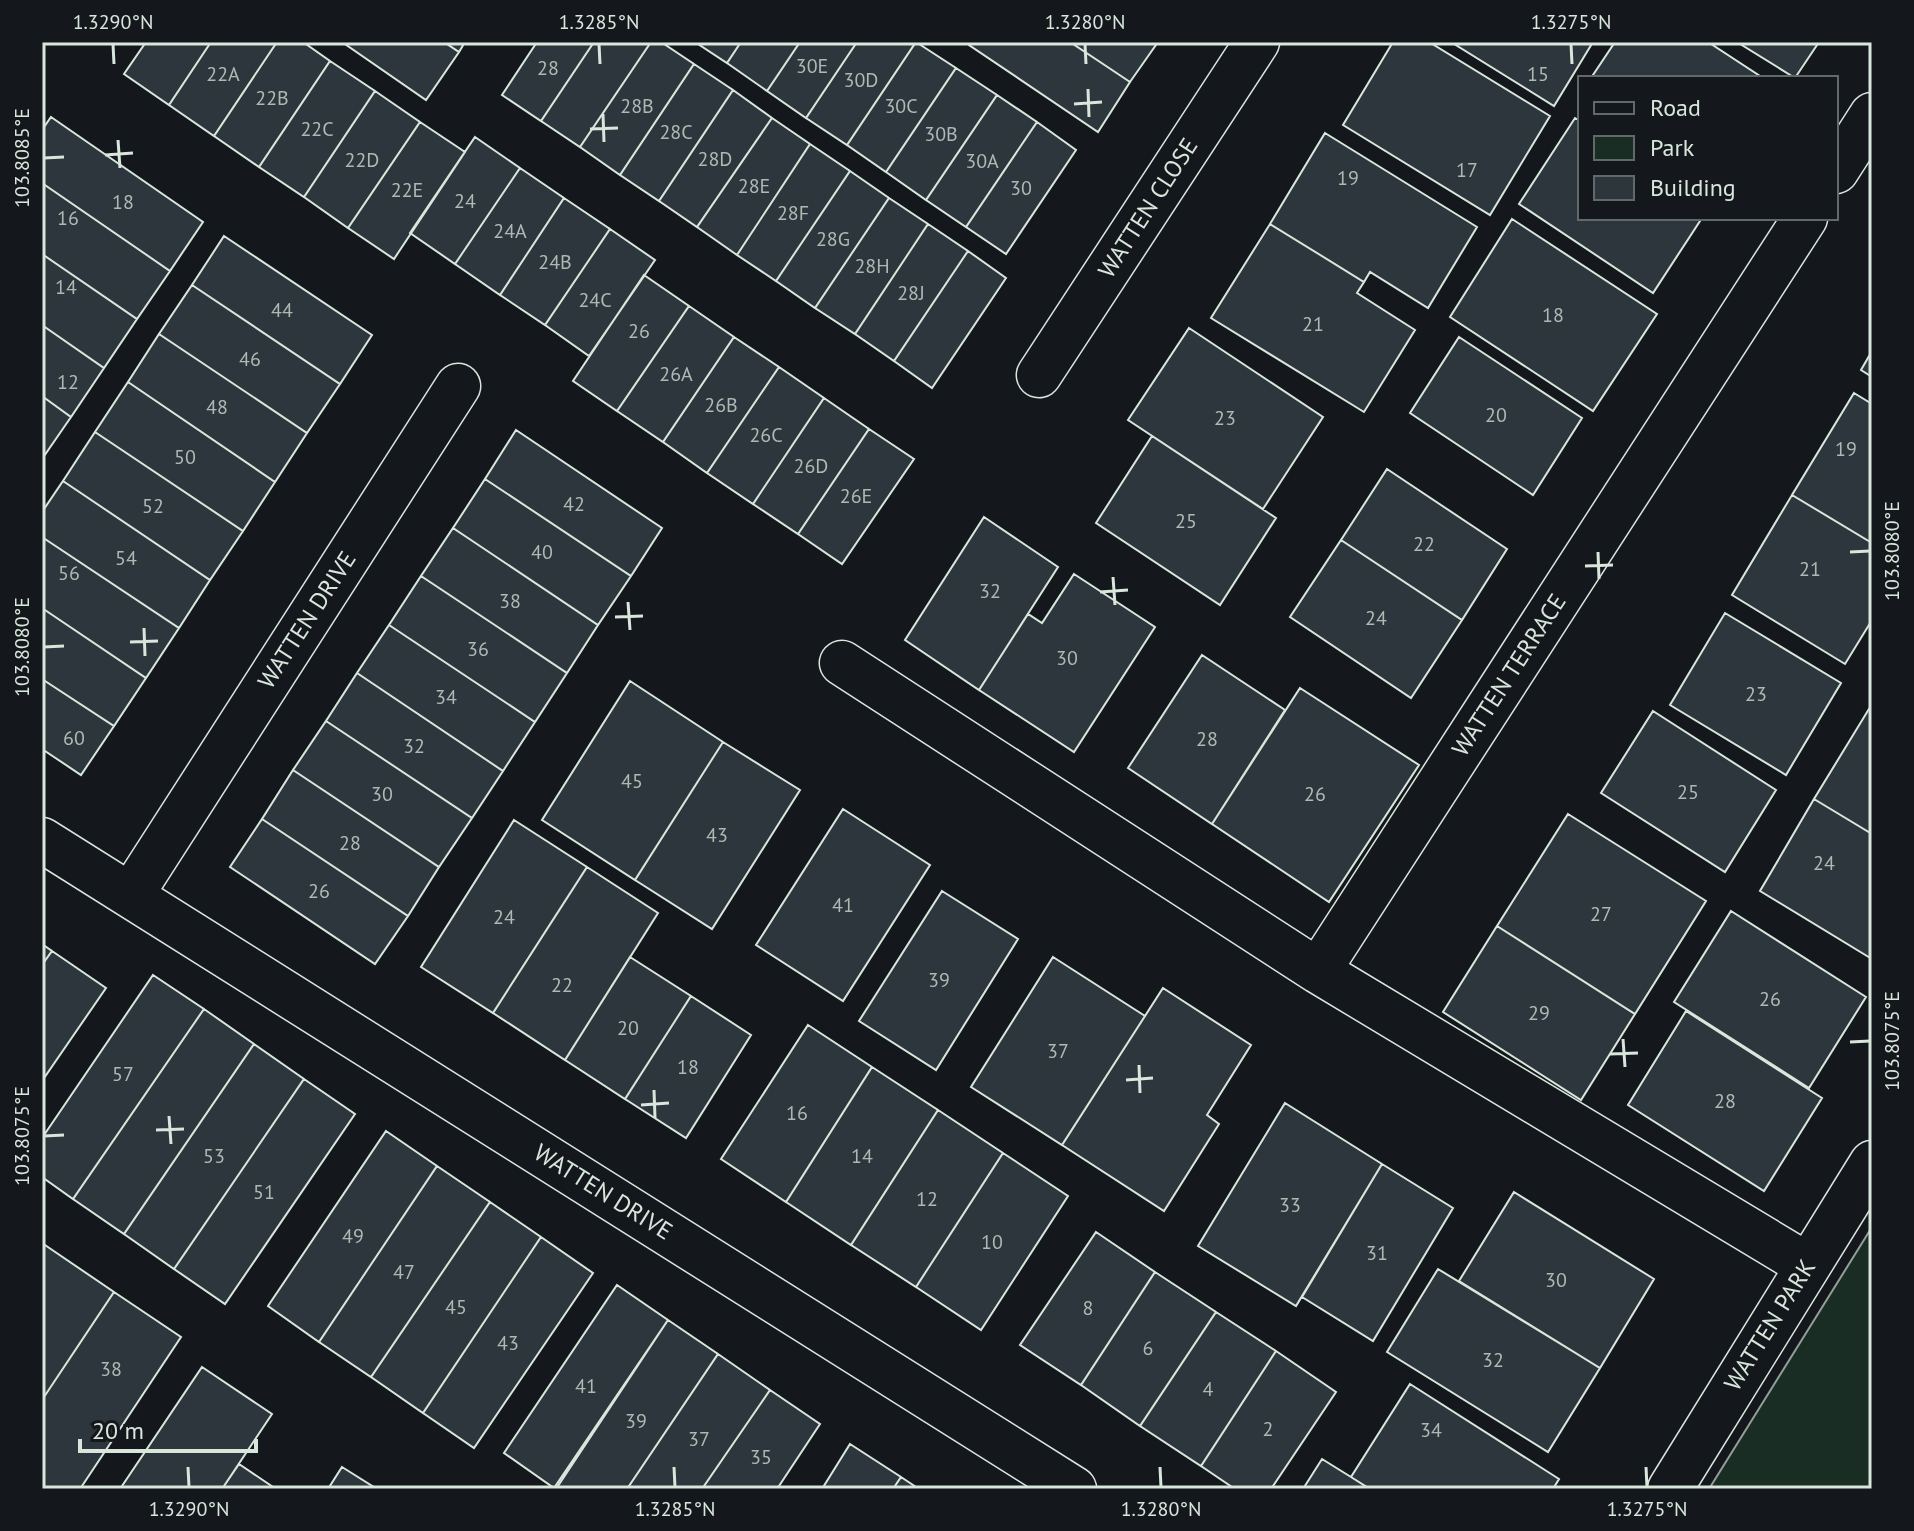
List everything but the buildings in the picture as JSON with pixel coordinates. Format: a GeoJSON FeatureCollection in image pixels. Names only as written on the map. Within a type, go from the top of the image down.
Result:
{"type":"FeatureCollection","features":[{"type":"Feature","properties":{"kind":"street","name":"WATTEN CLOSE"},"geometry":{"type":"LineString","coordinates":[[1039,375],[1257,42]]}},
{"type":"Feature","properties":{"kind":"street"},"geometry":{"type":"LineString","coordinates":[[1838,168],[1872,115]]}},
{"type":"Feature","properties":{"kind":"street","name":"WATTEN TERRACE"},"geometry":{"type":"LineString","coordinates":[[1318,971],[1804,220]]}},
{"type":"Feature","properties":{"kind":"street","name":"WATTEN DRIVE"},"geometry":{"type":"LineString","coordinates":[[131,895],[458,386]]}},
{"type":"Feature","properties":{"kind":"street"},"geometry":{"type":"LineString","coordinates":[[842,663],[1318,971],[1807,1265]]}},
{"type":"Feature","properties":{"kind":"street","name":"WATTEN DRIVE"},"geometry":{"type":"LineString","coordinates":[[42,840],[1074,1489]]}},
{"type":"Feature","properties":{"kind":"street","name":"WATTEN PARK"},"geometry":{"type":"LineString","coordinates":[[1670,1489],[1872,1163]]}},
{"type":"Feature","properties":{"kind":"green space"},"geometry":{"type":"Polygon","coordinates":[[[1872,1227],[1872,1489],[1709,1489],[1872,1227]]]}}]}
